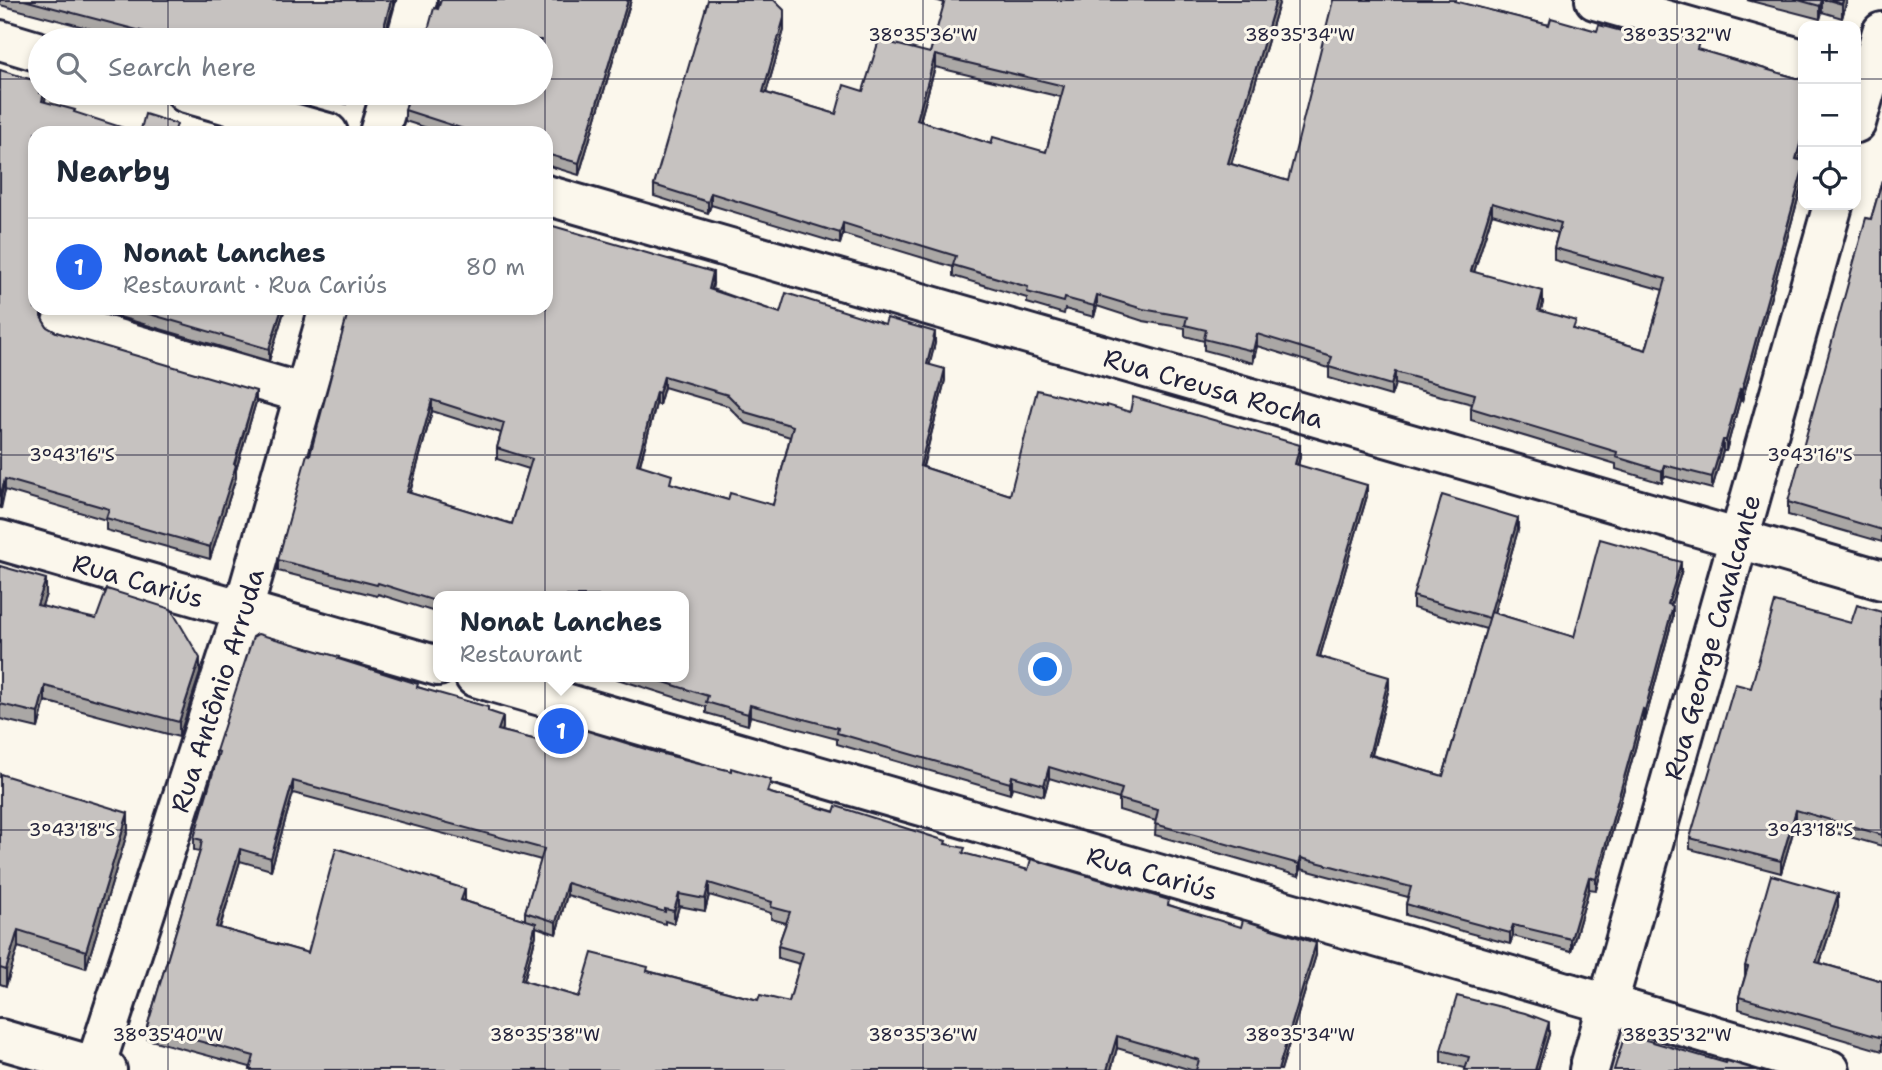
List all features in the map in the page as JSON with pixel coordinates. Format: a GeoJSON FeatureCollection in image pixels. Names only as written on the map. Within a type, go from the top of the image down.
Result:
{"type":"FeatureCollection","features":[{"type":"Feature","properties":{"kind":"street"},"geometry":{"type":"LineString","coordinates":[[409,28],[417,0]]}},
{"type":"Feature","properties":{"kind":"street"},"geometry":{"type":"LineString","coordinates":[[1595,0],[1798,59]]}},
{"type":"Feature","properties":{"kind":"street"},"geometry":{"type":"LineString","coordinates":[[1861,106],[1882,32]]}},
{"type":"Feature","properties":{"kind":"street"},"geometry":{"type":"LineString","coordinates":[[0,40],[28,48]]}},
{"type":"Feature","properties":{"kind":"street"},"geometry":{"type":"LineString","coordinates":[[229,105],[303,126]]}},
{"type":"Feature","properties":{"kind":"street"},"geometry":{"type":"LineString","coordinates":[[381,126],[387,105]]}},
{"type":"Feature","properties":{"kind":"street","name":"Rua Creusa Rocha"},"geometry":{"type":"LineString","coordinates":[[553,197],[1882,580]]}},
{"type":"Feature","properties":{"kind":"street","name":"Rua George Cavalcante"},"geometry":{"type":"LineString","coordinates":[[1589,1070],[1832,210]]}},
{"type":"Feature","properties":{"kind":"street","name":"Rua Antônio Arruda"},"geometry":{"type":"LineString","coordinates":[[99,1069],[243,610],[327,315]]}},
{"type":"Feature","properties":{"kind":"street"},"geometry":{"type":"LineString","coordinates":[[62,323],[305,394]]}},
{"type":"Feature","properties":{"kind":"street","name":"Rua Cariús"},"geometry":{"type":"LineString","coordinates":[[0,540],[433,664]]}},
{"type":"Feature","properties":{"kind":"street","name":"Rua Cariús"},"geometry":{"type":"LineString","coordinates":[[491,682],[1830,1070]]}},
{"type":"Feature","properties":{"kind":"street"},"geometry":{"type":"LineString","coordinates":[[0,1040],[99,1069]]}},
{"type":"Feature","properties":{"kind":"building"},"geometry":{"type":"Polygon","coordinates":[[[24,0],[391,0],[385,28],[130,28],[24,0]]]}},
{"type":"Feature","properties":{"kind":"building"},"geometry":{"type":"Polygon","coordinates":[[[441,0],[628,0],[579,163],[553,156],[553,126],[454,126],[405,110],[406,105],[553,105],[553,28],[429,28],[434,8],[438,9],[441,0]]]}},
{"type":"Feature","properties":{"kind":"building"},"geometry":{"type":"Polygon","coordinates":[[[708,0],[774,0],[784,10],[784,18],[763,92],[836,114],[844,85],[863,91],[879,40],[930,53],[945,0],[1276,0],[1228,163],[1288,181],[1333,0],[1454,0],[1549,25],[1551,18],[1597,31],[1599,25],[1629,33],[1630,27],[1664,37],[1665,33],[1699,42],[1697,49],[1798,79],[1798,187],[1742,390],[1740,389],[1726,440],[1723,440],[1712,477],[1664,465],[1662,471],[1616,457],[1617,452],[1471,408],[1475,394],[1395,372],[1391,385],[1329,367],[1332,357],[1257,334],[1253,351],[1204,339],[1206,330],[1185,325],[1187,317],[1143,309],[1097,295],[1094,306],[1065,298],[1064,302],[1027,292],[1028,287],[953,265],[956,256],[881,233],[843,223],[840,233],[711,193],[708,202],[654,185],[708,0]],[[935,55],[917,120],[991,144],[993,137],[1046,152],[1064,86],[935,55]],[[1492,203],[1471,271],[1543,291],[1538,310],[1576,321],[1573,329],[1646,350],[1666,279],[1554,248],[1561,223],[1492,203]]]}},
{"type":"Feature","properties":{"kind":"building"},"geometry":{"type":"Polygon","coordinates":[[[1798,0],[1822,0],[1820,6],[1798,0]]]}},
{"type":"Feature","properties":{"kind":"building"},"geometry":{"type":"Polygon","coordinates":[[[0,70],[28,78],[28,105],[57,105],[117,126],[28,126],[28,315],[41,315],[47,327],[56,332],[256,391],[210,547],[106,518],[109,509],[5,479],[0,497],[0,70]]]}},
{"type":"Feature","properties":{"kind":"building"},"geometry":{"type":"Polygon","coordinates":[[[145,114],[177,124],[176,126],[142,126],[145,114]]]}},
{"type":"Feature","properties":{"kind":"building"},"geometry":{"type":"Polygon","coordinates":[[[1882,181],[1882,530],[1788,502],[1866,218],[1871,219],[1882,181]]]}},
{"type":"Feature","properties":{"kind":"building"},"geometry":{"type":"Polygon","coordinates":[[[553,226],[713,272],[709,289],[780,313],[786,293],[885,324],[887,318],[935,332],[927,364],[945,369],[920,466],[1010,495],[1037,390],[1130,412],[1133,397],[1300,445],[1295,464],[1367,485],[1317,656],[1389,677],[1369,755],[1443,776],[1491,612],[1574,637],[1600,539],[1681,562],[1668,604],[1673,606],[1596,879],[1589,877],[1571,939],[1513,925],[1510,933],[1458,919],[1406,904],[1411,887],[1301,858],[1299,864],[1155,824],[1158,810],[1119,799],[1122,789],[1049,767],[1044,785],[1012,776],[1010,783],[837,733],[838,728],[750,705],[748,714],[706,702],[708,696],[664,682],[689,682],[689,591],[433,591],[433,600],[378,583],[377,585],[278,560],[307,454],[310,455],[347,315],[553,315],[553,226]],[[664,376],[659,393],[656,392],[637,464],[672,475],[670,483],[728,500],[730,493],[773,505],[793,426],[745,412],[728,395],[664,376]],[[432,400],[407,492],[512,524],[532,459],[497,448],[504,423],[432,400]]]}},
{"type":"Feature","properties":{"kind":"building"},"geometry":{"type":"Polygon","coordinates":[[[153,315],[280,315],[269,349],[153,315]]]}},
{"type":"Feature","properties":{"kind":"building"},"geometry":{"type":"Polygon","coordinates":[[[1442,495],[1518,518],[1489,618],[1413,596],[1442,495]]]}},
{"type":"Feature","properties":{"kind":"building"},"geometry":{"type":"Polygon","coordinates":[[[0,566],[46,579],[37,605],[96,619],[107,589],[171,609],[200,658],[179,722],[45,686],[38,713],[0,704],[0,566]]]}},
{"type":"Feature","properties":{"kind":"building"},"geometry":{"type":"Polygon","coordinates":[[[1775,602],[1851,623],[1857,605],[1882,612],[1882,835],[1796,810],[1781,861],[1690,838],[1735,684],[1751,688],[1775,602]]]}},
{"type":"Feature","properties":{"kind":"building"},"geometry":{"type":"Polygon","coordinates":[[[258,634],[339,657],[338,659],[418,684],[417,687],[488,707],[488,711],[503,716],[498,730],[575,750],[581,729],[655,752],[731,771],[731,768],[771,780],[767,792],[834,812],[836,806],[946,841],[945,844],[965,848],[963,853],[1028,870],[1031,859],[1169,900],[1168,905],[1241,927],[1243,920],[1316,943],[1278,1070],[1196,1070],[1199,1060],[1117,1036],[1107,1070],[250,1070],[254,1056],[147,1027],[200,851],[202,840],[194,838],[219,752],[216,751],[253,637],[258,634]],[[293,781],[271,858],[240,849],[216,927],[308,953],[336,848],[465,889],[461,900],[536,923],[521,980],[579,997],[592,953],[648,967],[647,971],[758,1000],[760,995],[789,1002],[803,953],[778,946],[790,912],[771,907],[772,902],[709,883],[705,899],[679,894],[674,911],[665,909],[665,912],[567,883],[556,922],[525,912],[544,849],[293,781]]]}},
{"type":"Feature","properties":{"kind":"building"},"geometry":{"type":"Polygon","coordinates":[[[0,774],[128,813],[86,951],[18,930],[6,970],[0,968],[0,774]]]}},
{"type":"Feature","properties":{"kind":"building"},"geometry":{"type":"Polygon","coordinates":[[[1771,875],[1838,894],[1816,962],[1882,981],[1882,1038],[1739,997],[1771,875]]]}},
{"type":"Feature","properties":{"kind":"building"},"geometry":{"type":"Polygon","coordinates":[[[1457,996],[1525,1013],[1549,1022],[1535,1070],[1465,1070],[1469,1057],[1441,1050],[1457,996]]]}},
{"type":"Feature","properties":{"kind":"building"},"geometry":{"type":"Polygon","coordinates":[[[1625,1034],[1726,1063],[1727,1061],[1757,1070],[1614,1070],[1625,1034]]]}},
{"type":"Feature","properties":{"kind":"place","name":"Nonat Lanches"},"geometry":{"type":"Point","coordinates":[561,731]}}]}
